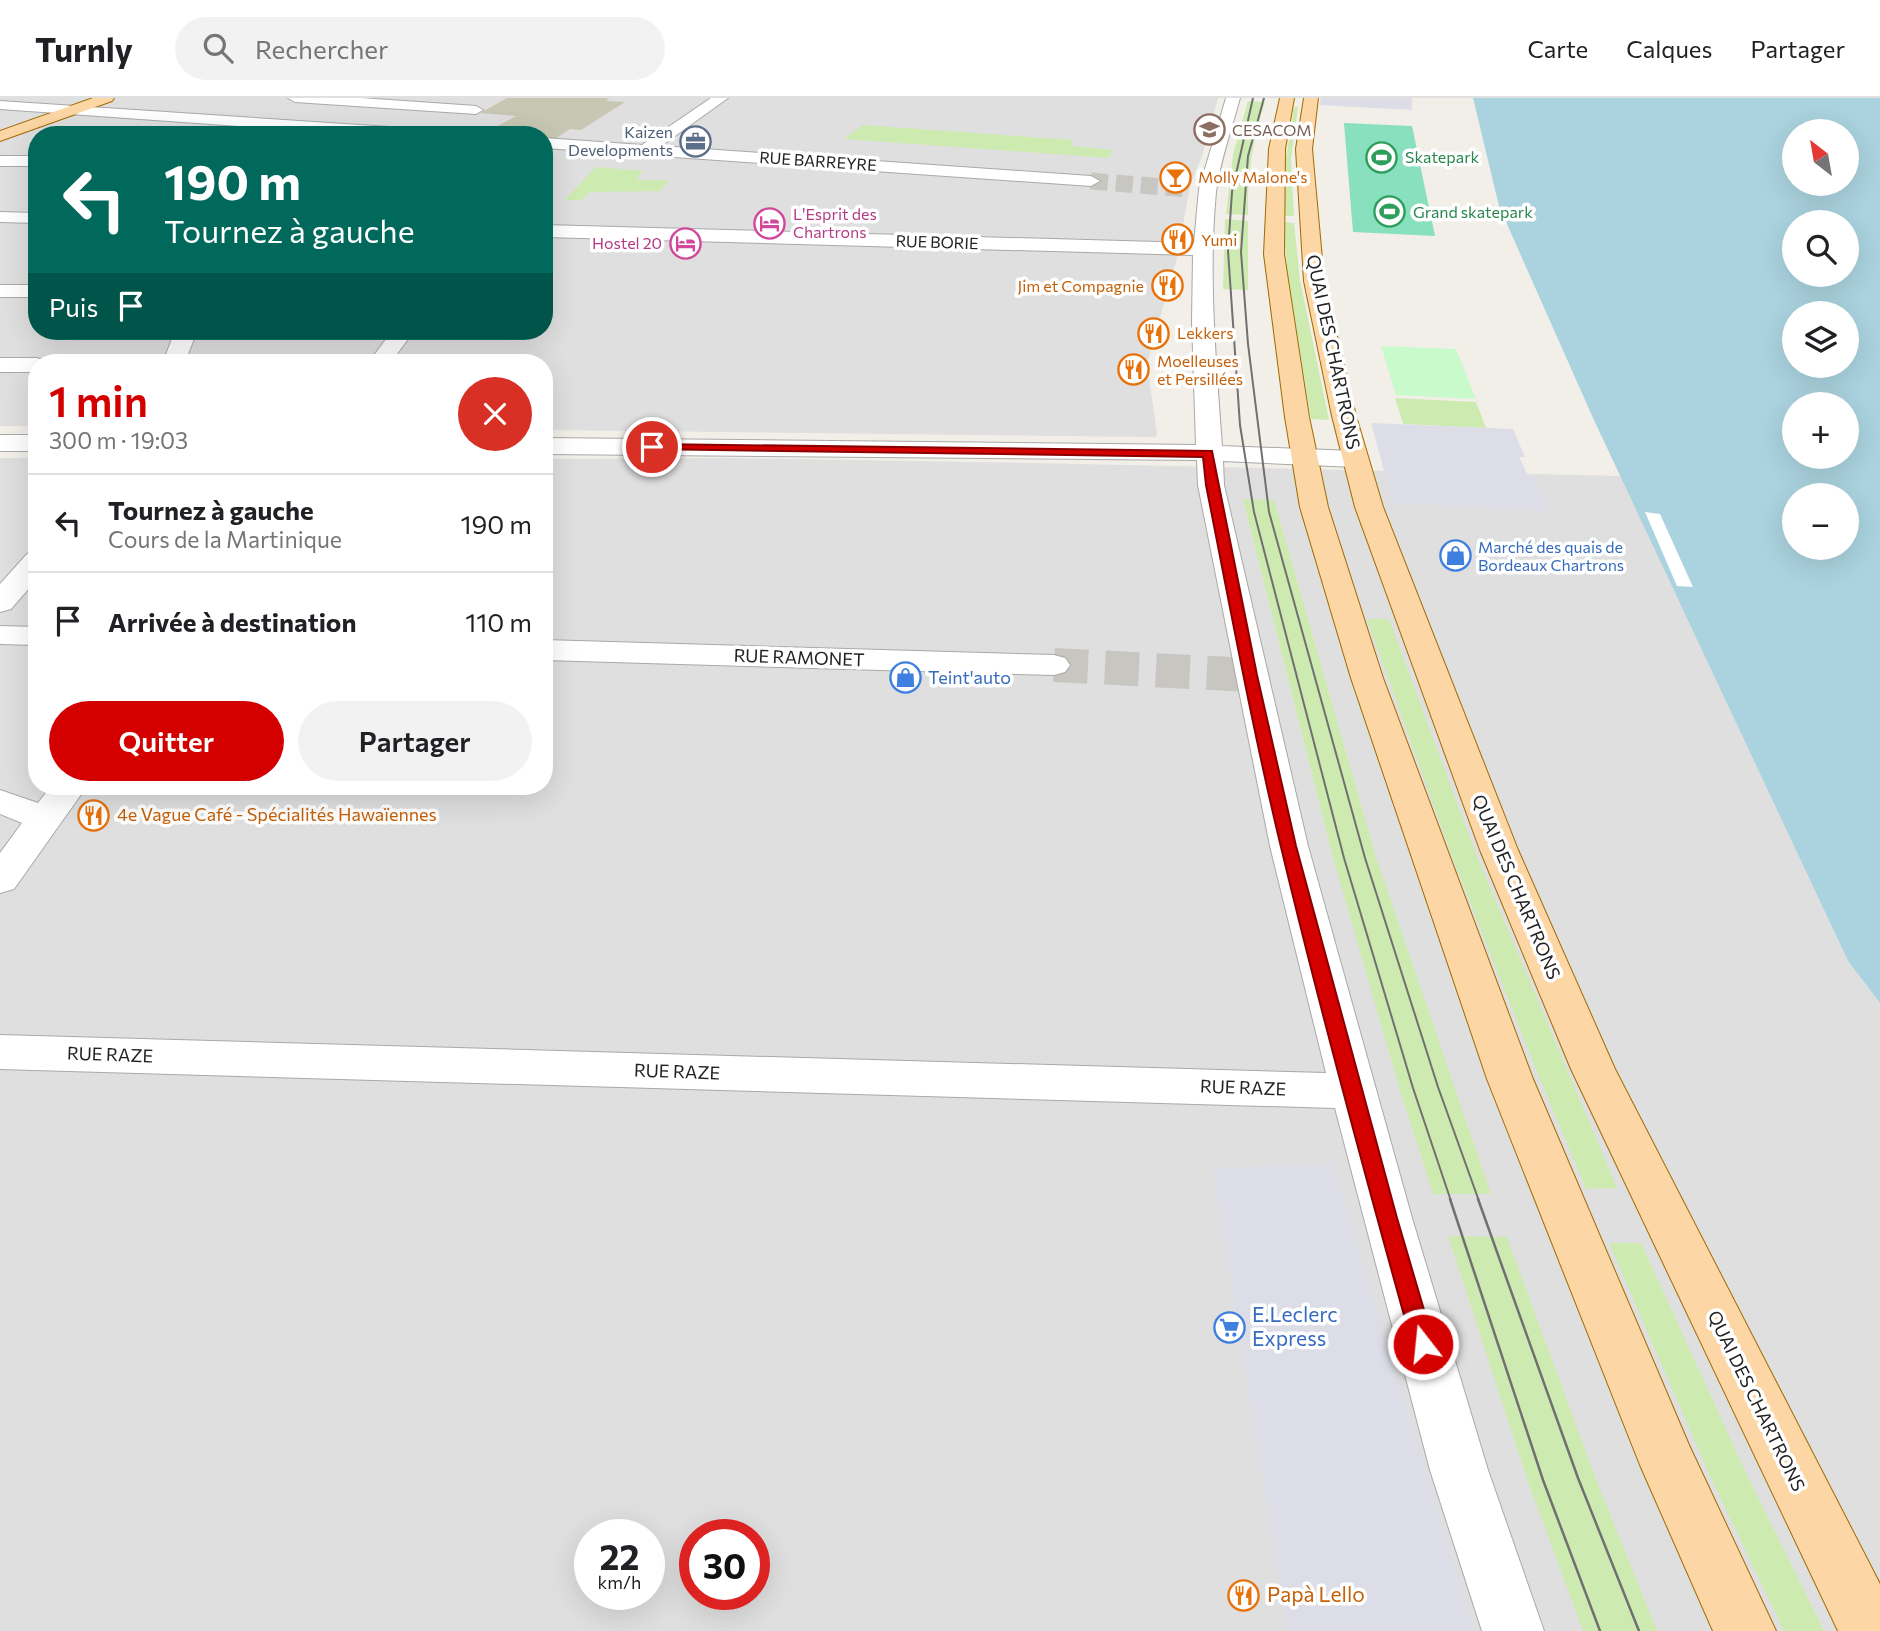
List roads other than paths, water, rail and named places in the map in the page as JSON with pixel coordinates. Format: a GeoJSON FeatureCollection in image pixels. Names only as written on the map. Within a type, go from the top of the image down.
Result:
{"type":"FeatureCollection","features":[{"type":"Feature","properties":{"kind":"main road"},"geometry":{"type":"LineString","coordinates":[[28,126],[107,98]]}},
{"type":"Feature","properties":{"kind":"main road"},"geometry":{"type":"LineString","coordinates":[[1287,98],[1277,149],[1273,206],[1274,254],[1303,457],[1314,507],[1367,678],[1510,1079],[1670,1465],[1745,1631]]}},
{"type":"Feature","properties":{"kind":"main road","name":"QUAI DES CHARTRONS"},"geometry":{"type":"LineString","coordinates":[[1311,98],[1304,149],[1314,281],[1369,508],[1499,850],[1593,1069],[1791,1475],[1871,1631]]}},
{"type":"Feature","properties":{"kind":"main road"},"geometry":{"type":"LineString","coordinates":[[0,136],[28,126]]}},
{"type":"Feature","properties":{"kind":"street"},"geometry":{"type":"LineString","coordinates":[[295,98],[476,110]]}},
{"type":"Feature","properties":{"kind":"street"},"geometry":{"type":"LineString","coordinates":[[647,149],[721,98]]}},
{"type":"Feature","properties":{"kind":"street"},"geometry":{"type":"LineString","coordinates":[[1233,98],[1198,189],[1203,250],[1203,321],[1211,485],[1289,846],[1353,1091],[1459,1470],[1513,1631]]}},
{"type":"Feature","properties":{"kind":"street"},"geometry":{"type":"LineString","coordinates":[[0,105],[311,126]]}},
{"type":"Feature","properties":{"kind":"street"},"geometry":{"type":"LineString","coordinates":[[210,119],[236,108]]}},
{"type":"Feature","properties":{"kind":"street","name":"RUE BARREYRE"},"geometry":{"type":"LineString","coordinates":[[553,144],[1091,181]]}},
{"type":"Feature","properties":{"kind":"street"},"geometry":{"type":"LineString","coordinates":[[0,161],[28,161]]}},
{"type":"Feature","properties":{"kind":"street"},"geometry":{"type":"LineString","coordinates":[[0,217],[28,218]]}},
{"type":"Feature","properties":{"kind":"street","name":"RUE BORIE"},"geometry":{"type":"LineString","coordinates":[[553,231],[1203,250]]}},
{"type":"Feature","properties":{"kind":"street"},"geometry":{"type":"LineString","coordinates":[[0,291],[28,291]]}},
{"type":"Feature","properties":{"kind":"street"},"geometry":{"type":"LineString","coordinates":[[0,365],[28,365]]}},
{"type":"Feature","properties":{"kind":"street"},"geometry":{"type":"LineString","coordinates":[[0,443],[28,443]]}},
{"type":"Feature","properties":{"kind":"street"},"geometry":{"type":"LineString","coordinates":[[553,446],[1208,453],[1355,459]]}},
{"type":"Feature","properties":{"kind":"street"},"geometry":{"type":"LineString","coordinates":[[0,603],[28,570]]}},
{"type":"Feature","properties":{"kind":"street"},"geometry":{"type":"LineString","coordinates":[[0,635],[28,636]]}},
{"type":"Feature","properties":{"kind":"street","name":"RUE RAMONET"},"geometry":{"type":"LineString","coordinates":[[553,650],[1054,665]]}},
{"type":"Feature","properties":{"kind":"street"},"geometry":{"type":"LineString","coordinates":[[0,880],[62,795]]}},
{"type":"Feature","properties":{"kind":"street"},"geometry":{"type":"LineString","coordinates":[[0,801],[45,819]]}},
{"type":"Feature","properties":{"kind":"street","name":"RUE RAZE"},"geometry":{"type":"LineString","coordinates":[[0,1052],[1353,1091]]}},
{"type":"Feature","properties":{"kind":"water"},"geometry":{"type":"Polygon","coordinates":[[[1473,98],[1880,98],[1880,1003],[1848,961],[1593,418],[1499,206],[1473,98]]]}},
{"type":"Feature","properties":{"kind":"tunnel"},"geometry":{"type":"LineString","coordinates":[[1091,181],[1189,189]]}},
{"type":"Feature","properties":{"kind":"tunnel"},"geometry":{"type":"LineString","coordinates":[[1054,665],[1250,675]]}},
{"type":"Feature","properties":{"kind":"tram line"},"geometry":{"type":"LineString","coordinates":[[1253,98],[1232,192],[1228,251],[1240,425],[1254,512],[1344,858],[1413,1088],[1451,1201]]}},
{"type":"Feature","properties":{"kind":"tram line"},"geometry":{"type":"LineString","coordinates":[[1264,98],[1248,156],[1241,252],[1248,344],[1269,512],[1365,858],[1438,1087],[1479,1201]]}},
{"type":"Feature","properties":{"kind":"tram line"},"geometry":{"type":"LineString","coordinates":[[1450,1199],[1543,1480],[1600,1631]]}},
{"type":"Feature","properties":{"kind":"tram line"},"geometry":{"type":"LineString","coordinates":[[1478,1199],[1578,1478],[1639,1631]]}},
{"type":"Feature","properties":{"kind":"place","name":"CESACOM"},"geometry":{"type":"Point","coordinates":[1209,130]}},
{"type":"Feature","properties":{"kind":"place","name":"Kaizen Developments"},"geometry":{"type":"Point","coordinates":[696,141]}},
{"type":"Feature","properties":{"kind":"place","name":"Skatepark"},"geometry":{"type":"Point","coordinates":[1382,157]}},
{"type":"Feature","properties":{"kind":"place","name":"Molly Malone's"},"geometry":{"type":"Point","coordinates":[1175,177]}},
{"type":"Feature","properties":{"kind":"place","name":"Grand skatepark"},"geometry":{"type":"Point","coordinates":[1390,212]}},
{"type":"Feature","properties":{"kind":"place","name":"L'Esprit des Chartrons"},"geometry":{"type":"Point","coordinates":[770,223]}},
{"type":"Feature","properties":{"kind":"place","name":"Yumi"},"geometry":{"type":"Point","coordinates":[1178,240]}},
{"type":"Feature","properties":{"kind":"place","name":"Hostel 20"},"geometry":{"type":"Point","coordinates":[685,243]}},
{"type":"Feature","properties":{"kind":"place","name":"Jim et Compagnie"},"geometry":{"type":"Point","coordinates":[1167,286]}},
{"type":"Feature","properties":{"kind":"place","name":"Lekkers"},"geometry":{"type":"Point","coordinates":[1154,333]}},
{"type":"Feature","properties":{"kind":"place","name":"Moelleuses et Persillées"},"geometry":{"type":"Point","coordinates":[1134,370]}},
{"type":"Feature","properties":{"kind":"place","name":"Marché des quais de Bordeaux Chartrons"},"geometry":{"type":"Point","coordinates":[1455,556]}},
{"type":"Feature","properties":{"kind":"place","name":"Teint'auto"},"geometry":{"type":"Point","coordinates":[905,678]}},
{"type":"Feature","properties":{"kind":"place","name":"4e Vague Café - Spécialités Hawaïennes"},"geometry":{"type":"Point","coordinates":[94,815]}},
{"type":"Feature","properties":{"kind":"place","name":"E.Leclerc Express"},"geometry":{"type":"Point","coordinates":[1229,1327]}},
{"type":"Feature","properties":{"kind":"place","name":"Papà Lello"},"geometry":{"type":"Point","coordinates":[1244,1595]}}]}
